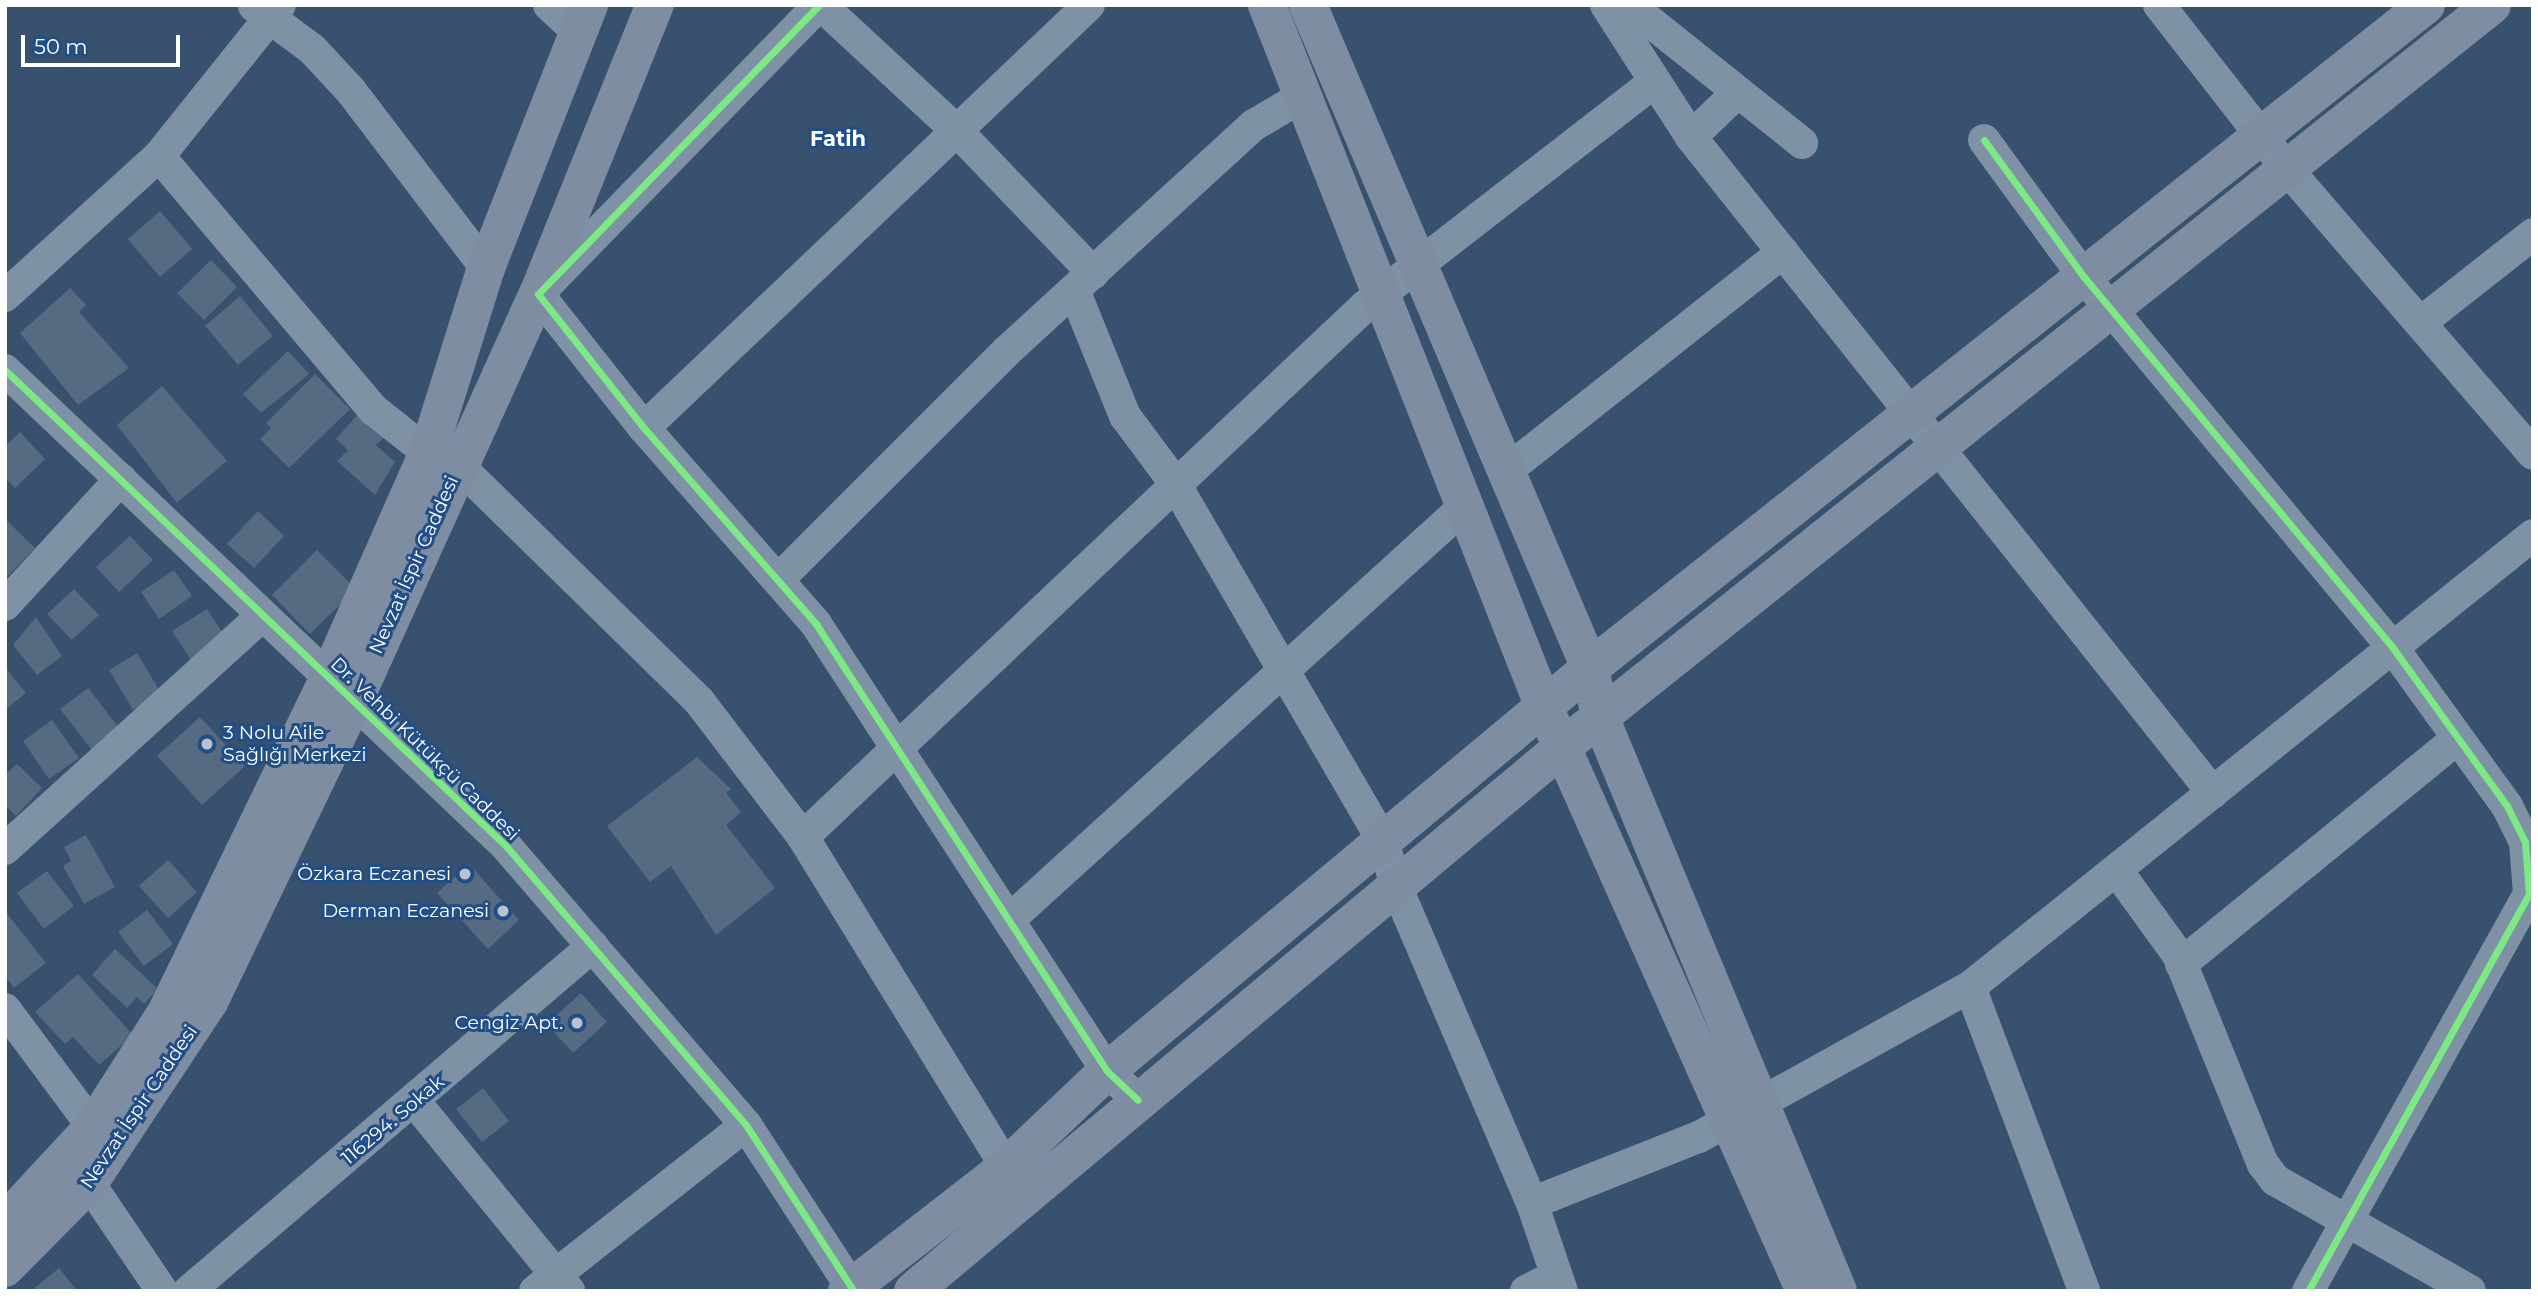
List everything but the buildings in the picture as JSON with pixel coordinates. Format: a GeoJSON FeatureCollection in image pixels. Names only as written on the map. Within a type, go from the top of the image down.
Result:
{"type":"FeatureCollection","features":[{"type":"Feature","properties":{"kind":"main road","name":"Nevzat İspir Caddesi"},"geometry":{"type":"LineString","coordinates":[[5,1268],[89,1183],[209,1002],[443,459],[538,293],[655,5]]}},
{"type":"Feature","properties":{"kind":"main road"},"geometry":{"type":"LineString","coordinates":[[1267,5],[1544,707],[1745,1113],[1838,1291]]}},
{"type":"Feature","properties":{"kind":"main road"},"geometry":{"type":"LineString","coordinates":[[1308,5],[1590,668],[1600,717],[1745,1113],[1805,1291]]}},
{"type":"Feature","properties":{"kind":"main road"},"geometry":{"type":"LineString","coordinates":[[851,1290],[1006,1167],[1107,1071],[1590,668],[2426,5]]}},
{"type":"Feature","properties":{"kind":"main road"},"geometry":{"type":"LineString","coordinates":[[913,1291],[1138,1100],[1600,717],[2492,5]]}},
{"type":"Feature","properties":{"kind":"main road","name":"Nevzat İspir Caddesi"},"geometry":{"type":"LineString","coordinates":[[443,459],[486,268],[584,18]]}},
{"type":"Feature","properties":{"kind":"main road","name":"Nevzat İspir Caddesi"},"geometry":{"type":"LineString","coordinates":[[5,1222],[93,1127],[166,1013],[341,691]]}},
{"type":"Feature","properties":{"kind":"street"},"geometry":{"type":"LineString","coordinates":[[549,5],[584,18]]}},
{"type":"Feature","properties":{"kind":"street"},"geometry":{"type":"LineString","coordinates":[[1138,1100],[1107,1071],[899,744],[778,580],[644,429],[538,293],[820,5],[957,131],[1083,281],[1125,416],[1174,482],[1384,841],[1395,886],[1532,1203],[1558,1284],[1526,1291]]}},
{"type":"Feature","properties":{"kind":"street"},"geometry":{"type":"LineString","coordinates":[[644,429],[1089,5]]}},
{"type":"Feature","properties":{"kind":"street"},"geometry":{"type":"LineString","coordinates":[[2159,5],[2287,169],[2533,454]]}},
{"type":"Feature","properties":{"kind":"street"},"geometry":{"type":"LineString","coordinates":[[1610,8],[1691,137],[1908,416],[1939,447],[2213,793]]}},
{"type":"Feature","properties":{"kind":"street"},"geometry":{"type":"LineString","coordinates":[[1610,8],[1638,12],[1802,143]]}},
{"type":"Feature","properties":{"kind":"street"},"geometry":{"type":"LineString","coordinates":[[5,296],[159,156],[267,9],[312,49],[351,91],[486,268]]}},
{"type":"Feature","properties":{"kind":"street"},"geometry":{"type":"LineString","coordinates":[[803,837],[1174,482],[1381,295],[1420,268],[1654,82]]}},
{"type":"Feature","properties":{"kind":"street"},"geometry":{"type":"LineString","coordinates":[[1691,137],[1738,92]]}},
{"type":"Feature","properties":{"kind":"street"},"geometry":{"type":"LineString","coordinates":[[778,580],[1083,281],[1273,109],[1303,96]]}},
{"type":"Feature","properties":{"kind":"street"},"geometry":{"type":"LineString","coordinates":[[1984,140],[2084,277],[2393,648],[2458,738],[2525,842],[2529,894],[2308,1291]]}},
{"type":"Feature","properties":{"kind":"street"},"geometry":{"type":"LineString","coordinates":[[159,156],[374,410],[443,459],[699,701],[803,837],[1006,1167]]}},
{"type":"Feature","properties":{"kind":"street"},"geometry":{"type":"LineString","coordinates":[[2420,323],[2533,234]]}},
{"type":"Feature","properties":{"kind":"street"},"geometry":{"type":"LineString","coordinates":[[1507,471],[1783,252]]}},
{"type":"Feature","properties":{"kind":"street","name":"Dr. Vehbi Kütükçü Caddesi"},"geometry":{"type":"LineString","coordinates":[[5,370],[121,479],[260,618],[506,846],[746,1125],[851,1290]]}},
{"type":"Feature","properties":{"kind":"street"},"geometry":{"type":"LineString","coordinates":[[5,605],[121,479]]}},
{"type":"Feature","properties":{"kind":"street"},"geometry":{"type":"LineString","coordinates":[[1010,919],[1283,668],[1465,506]]}},
{"type":"Feature","properties":{"kind":"street"},"geometry":{"type":"LineString","coordinates":[[1532,1203],[1745,1113],[1970,987],[2118,872],[2533,535]]}},
{"type":"Feature","properties":{"kind":"street"},"geometry":{"type":"LineString","coordinates":[[5,849],[260,618]]}},
{"type":"Feature","properties":{"kind":"street"},"geometry":{"type":"LineString","coordinates":[[2182,964],[2458,738]]}},
{"type":"Feature","properties":{"kind":"street"},"geometry":{"type":"LineString","coordinates":[[2118,872],[2182,964],[2263,1164],[2275,1180],[2470,1291]]}},
{"type":"Feature","properties":{"kind":"street","name":"116294. Sokak"},"geometry":{"type":"LineString","coordinates":[[189,1291],[415,1102],[593,946]]}},
{"type":"Feature","properties":{"kind":"street"},"geometry":{"type":"LineString","coordinates":[[1970,987],[2084,1291]]}},
{"type":"Feature","properties":{"kind":"street"},"geometry":{"type":"LineString","coordinates":[[5,1009],[93,1127]]}},
{"type":"Feature","properties":{"kind":"street"},"geometry":{"type":"LineString","coordinates":[[415,1102],[554,1285],[746,1125]]}},
{"type":"Feature","properties":{"kind":"street"},"geometry":{"type":"LineString","coordinates":[[89,1183],[162,1291]]}},
{"type":"Feature","properties":{"kind":"cycle path"},"geometry":{"type":"LineString","coordinates":[[819,5],[538,294],[644,428],[816,624],[1107,1071],[1138,1100]]}},
{"type":"Feature","properties":{"kind":"cycle path"},"geometry":{"type":"LineString","coordinates":[[1984,140],[2084,277],[2393,648],[2507,806],[2525,842],[2529,894],[2308,1291]]}},
{"type":"Feature","properties":{"kind":"cycle path"},"geometry":{"type":"LineString","coordinates":[[5,370],[506,846],[746,1125],[854,1291]]}},
{"type":"Feature","properties":{"kind":"place","name":"3 Nolu Aile Sağlığı Merkezi"},"geometry":{"type":"Point","coordinates":[207,744]}},
{"type":"Feature","properties":{"kind":"place","name":"Özkara Eczanesi"},"geometry":{"type":"Point","coordinates":[465,874]}},
{"type":"Feature","properties":{"kind":"place","name":"Derman Eczanesi"},"geometry":{"type":"Point","coordinates":[503,911]}},
{"type":"Feature","properties":{"kind":"place","name":"Cengiz Apt."},"geometry":{"type":"Point","coordinates":[577,1023]}},
{"type":"Feature","properties":{"kind":"district","name":"Fatih"},"geometry":{"type":"Point","coordinates":[838,139]}}]}
